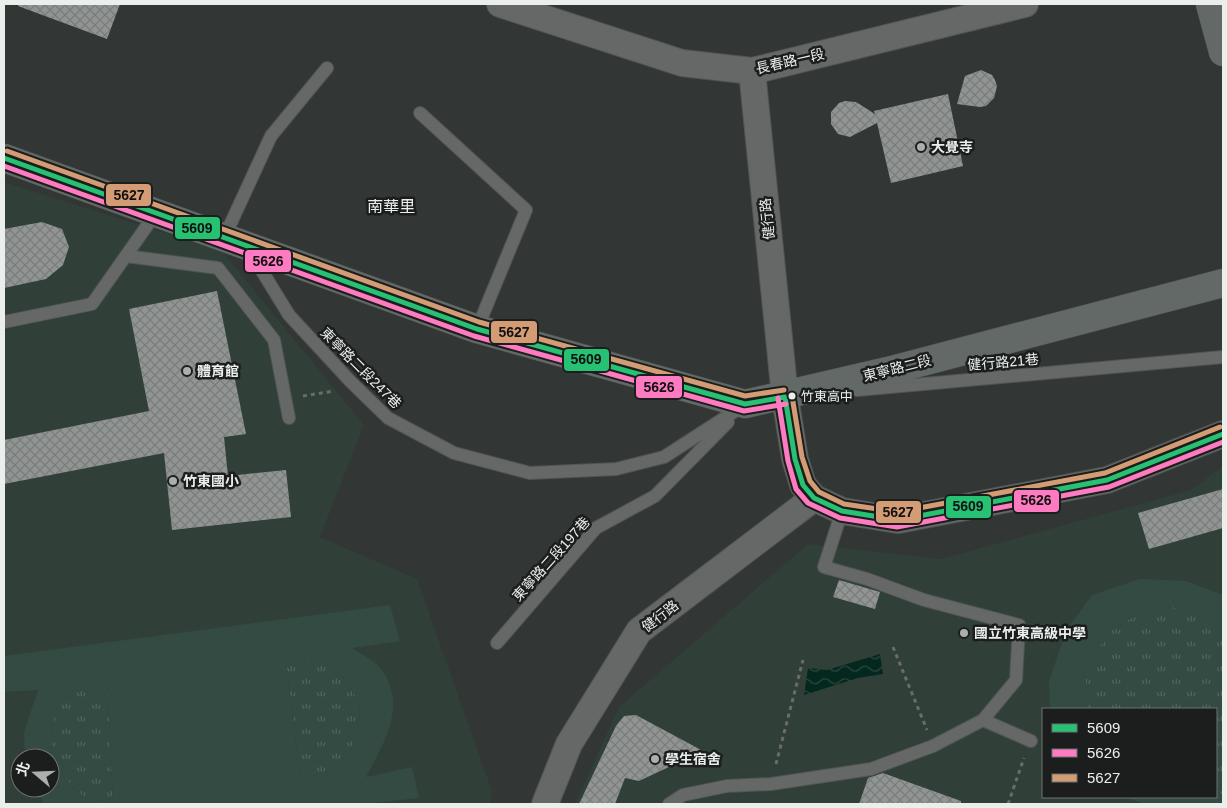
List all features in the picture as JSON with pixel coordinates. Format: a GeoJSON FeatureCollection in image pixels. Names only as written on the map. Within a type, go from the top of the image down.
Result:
{"type":"FeatureCollection","features":[{"type":"Feature","properties":{"kind":"main road"},"geometry":{"type":"LineString","coordinates":[[1210,4],[1223,52]]}},
{"type":"Feature","properties":{"kind":"main road","name":"東寧路二段"},"geometry":{"type":"LineString","coordinates":[[4,158],[477,329],[745,404],[785,396],[1223,283]]}},
{"type":"Feature","properties":{"kind":"street","name":"長春路一段"},"geometry":{"type":"LineString","coordinates":[[500,4],[682,64],[752,71],[1024,4]]}},
{"type":"Feature","properties":{"kind":"street","name":"健行路"},"geometry":{"type":"LineString","coordinates":[[545,804],[569,744],[639,631],[814,498],[803,485],[795,459],[785,396],[752,71]]}},
{"type":"Feature","properties":{"kind":"street"},"geometry":{"type":"LineString","coordinates":[[814,498],[842,510],[898,520],[1107,480],[1223,434]]}},
{"type":"Feature","properties":{"kind":"lane"},"geometry":{"type":"LineString","coordinates":[[235,242],[271,136],[327,68]]}},
{"type":"Feature","properties":{"kind":"lane"},"geometry":{"type":"LineString","coordinates":[[420,113],[526,210],[477,329]]}},
{"type":"Feature","properties":{"kind":"lane"},"geometry":{"type":"LineString","coordinates":[[4,322],[92,304],[156,213]]}},
{"type":"Feature","properties":{"kind":"lane","name":"東寧路二段247巷"},"geometry":{"type":"LineString","coordinates":[[235,242],[289,315],[350,381],[388,418],[454,453],[530,473],[616,469],[664,457],[745,404]]}},
{"type":"Feature","properties":{"kind":"lane"},"geometry":{"type":"LineString","coordinates":[[126,256],[218,268],[274,340],[289,418]]}},
{"type":"Feature","properties":{"kind":"lane","name":"健行路21巷"},"geometry":{"type":"LineString","coordinates":[[785,396],[1223,357]]}},
{"type":"Feature","properties":{"kind":"lane","name":"東寧路二段197巷"},"geometry":{"type":"LineString","coordinates":[[497,644],[596,528],[655,496],[745,404]]}},
{"type":"Feature","properties":{"kind":"lane"},"geometry":{"type":"LineString","coordinates":[[669,804],[683,795],[727,786],[771,784],[871,769],[933,746],[983,720],[1016,680],[1019,625],[924,600],[867,579],[824,567],[842,510]]}},
{"type":"Feature","properties":{"kind":"lane"},"geometry":{"type":"LineString","coordinates":[[983,720],[1030,741]]}},
{"type":"Feature","properties":{"kind":"path"},"geometry":{"type":"LineString","coordinates":[[285,399],[332,392],[350,381]]}},
{"type":"Feature","properties":{"kind":"path"},"geometry":{"type":"LineString","coordinates":[[893,647],[933,746]]}},
{"type":"Feature","properties":{"kind":"path"},"geometry":{"type":"LineString","coordinates":[[771,784],[803,660]]}},
{"type":"Feature","properties":{"kind":"path"},"geometry":{"type":"LineString","coordinates":[[1008,804],[1030,741]]}},
{"type":"Feature","properties":{"kind":"shaded area","name":"竹東國小"},"geometry":{"type":"Polygon","coordinates":[[[4,182],[222,251],[364,425],[320,537],[417,579],[492,791],[490,804],[4,804],[4,182]]]}},
{"type":"Feature","properties":{"kind":"shaded area","name":"國立竹東高級中學"},"geometry":{"type":"Polygon","coordinates":[[[1223,466],[1223,804],[575,804],[619,707],[808,544],[941,559],[1191,490],[1223,466]]]}},
{"type":"Feature","properties":{"kind":"green space"},"geometry":{"type":"Polygon","coordinates":[[[1140,579],[1186,581],[1223,595],[1223,625],[1173,607],[1143,611],[1107,633],[1085,674],[1088,708],[1050,708],[1049,681],[1066,631],[1092,595],[1140,579]]]}},
{"type":"Feature","properties":{"kind":"green space"},"geometry":{"type":"Polygon","coordinates":[[[390,605],[400,641],[353,648],[372,660],[381,669],[389,683],[393,696],[393,710],[386,737],[366,777],[412,767],[419,798],[366,804],[44,804],[41,798],[60,798],[60,771],[72,786],[90,802],[113,799],[107,681],[83,688],[62,702],[54,718],[52,748],[25,748],[24,732],[38,690],[4,692],[4,656],[390,605]],[[308,658],[286,661],[300,777],[327,773],[349,754],[358,733],[360,706],[349,683],[330,665],[308,658]]]}},
{"type":"Feature","properties":{"kind":"green space"},"geometry":{"type":"Polygon","coordinates":[[[1173,607],[1223,625],[1223,795],[1217,792],[1217,708],[1088,708],[1085,674],[1107,633],[1143,611],[1173,607]]]}},
{"type":"Feature","properties":{"kind":"green space"},"geometry":{"type":"Polygon","coordinates":[[[308,658],[330,665],[349,683],[360,706],[358,733],[349,754],[327,773],[300,777],[286,661],[308,658]]]}},
{"type":"Feature","properties":{"kind":"green space"},"geometry":{"type":"Polygon","coordinates":[[[107,681],[113,799],[90,802],[72,786],[60,771],[60,748],[52,748],[52,727],[58,707],[66,698],[83,688],[107,681]]]}},
{"type":"Feature","properties":{"kind":"green space"},"geometry":{"type":"Polygon","coordinates":[[[1217,792],[1223,795],[1223,804],[1145,804],[1127,798],[1217,798],[1217,792]]]}},
{"type":"Feature","properties":{"kind":"water"},"geometry":{"type":"Polygon","coordinates":[[[880,654],[883,674],[858,678],[804,695],[808,668],[827,670],[880,654]]]}},
{"type":"Feature","properties":{"kind":"building"},"geometry":{"type":"Polygon","coordinates":[[[19,4],[120,4],[107,39],[18,6],[19,4]]]}},
{"type":"Feature","properties":{"kind":"building"},"geometry":{"type":"Polygon","coordinates":[[[981,70],[992,75],[995,80],[997,86],[994,98],[986,106],[980,107],[957,104],[965,76],[981,70]]]}},
{"type":"Feature","properties":{"kind":"building","name":"大覺寺"},"geometry":{"type":"Polygon","coordinates":[[[948,94],[963,166],[891,183],[877,123],[850,137],[838,134],[831,124],[831,112],[839,103],[845,101],[856,102],[875,114],[874,111],[948,94]]]}},
{"type":"Feature","properties":{"kind":"building"},"geometry":{"type":"Polygon","coordinates":[[[42,222],[62,229],[69,247],[63,265],[46,279],[4,288],[4,229],[42,222]]]}},
{"type":"Feature","properties":{"kind":"building"},"geometry":{"type":"Polygon","coordinates":[[[217,291],[246,434],[224,437],[228,476],[286,470],[291,517],[172,530],[164,453],[4,484],[4,440],[149,411],[129,309],[217,291]]]}},
{"type":"Feature","properties":{"kind":"building"},"geometry":{"type":"Polygon","coordinates":[[[1223,489],[1223,528],[1149,549],[1138,513],[1223,489]]]}},
{"type":"Feature","properties":{"kind":"building"},"geometry":{"type":"Polygon","coordinates":[[[839,580],[880,592],[875,609],[833,597],[839,580]]]}},
{"type":"Feature","properties":{"kind":"building","name":"學生宿舍"},"geometry":{"type":"Polygon","coordinates":[[[636,715],[703,751],[639,781],[625,778],[615,804],[579,804],[616,726],[624,716],[636,715]]]}},
{"type":"Feature","properties":{"kind":"building"},"geometry":{"type":"Polygon","coordinates":[[[883,773],[961,801],[961,804],[859,804],[868,778],[883,773]]]}},
{"type":"Feature","properties":{"kind":"transit line","name":"5627"},"geometry":{"type":"LineString","coordinates":[[7,151],[479,322],[745,396],[784,390]]}},
{"type":"Feature","properties":{"kind":"transit line","name":"5609"},"geometry":{"type":"LineString","coordinates":[[4,158],[477,329],[745,404],[785,397]]}},
{"type":"Feature","properties":{"kind":"transit line","name":"5626"},"geometry":{"type":"LineString","coordinates":[[4,166],[474,336],[744,411],[786,404]]}},
{"type":"Feature","properties":{"kind":"transit line","name":"5627"},"geometry":{"type":"LineString","coordinates":[[792,396],[802,457],[810,481],[819,492],[844,504],[898,512],[1105,473],[1220,427]]}},
{"type":"Feature","properties":{"kind":"transit line","name":"5609"},"geometry":{"type":"LineString","coordinates":[[785,397],[795,459],[803,485],[814,498],[842,511],[898,520],[1107,480],[1223,434]]}},
{"type":"Feature","properties":{"kind":"transit line","name":"5626"},"geometry":{"type":"LineString","coordinates":[[778,398],[788,461],[796,489],[808,503],[840,518],[897,527],[1109,487],[1223,442]]}},
{"type":"Feature","properties":{"kind":"place","name":"大覺寺"},"geometry":{"type":"Point","coordinates":[921,147]}},
{"type":"Feature","properties":{"kind":"place","name":"體育館"},"geometry":{"type":"Point","coordinates":[187,371]}},
{"type":"Feature","properties":{"kind":"place","name":"竹東高中"},"geometry":{"type":"Point","coordinates":[792,396]}},
{"type":"Feature","properties":{"kind":"place","name":"竹東國小"},"geometry":{"type":"Point","coordinates":[173,481]}},
{"type":"Feature","properties":{"kind":"place","name":"國立竹東高級中學"},"geometry":{"type":"Point","coordinates":[964,633]}},
{"type":"Feature","properties":{"kind":"place","name":"學生宿舍"},"geometry":{"type":"Point","coordinates":[655,759]}},
{"type":"Feature","properties":{"kind":"district","name":"南華里"},"geometry":{"type":"Point","coordinates":[391,206]}}]}
